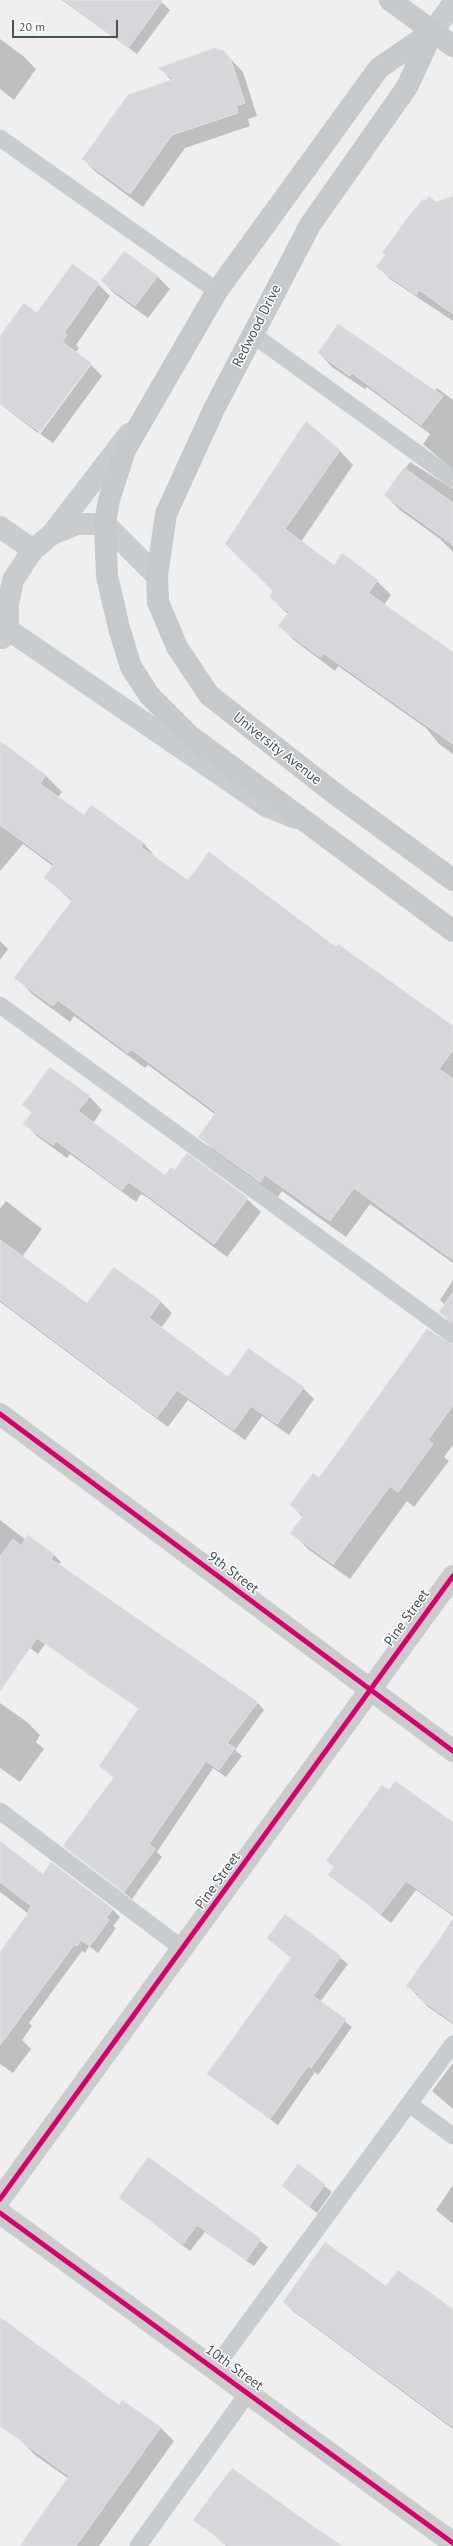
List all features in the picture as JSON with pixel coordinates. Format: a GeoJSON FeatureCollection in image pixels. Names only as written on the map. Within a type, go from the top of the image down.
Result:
{"type":"FeatureCollection","features":[{"type":"Feature","properties":{"kind":"main road"},"geometry":{"type":"LineString","coordinates":[[390,0],[453,46]]}},
{"type":"Feature","properties":{"kind":"main road","name":"Redwood Drive"},"geometry":{"type":"LineString","coordinates":[[105,524],[108,500],[125,450],[217,291],[379,68],[433,31]]}},
{"type":"Feature","properties":{"kind":"main road","name":"Redwood Drive"},"geometry":{"type":"LineString","coordinates":[[157,576],[166,514],[214,409],[310,225],[407,87],[433,31]]}},
{"type":"Feature","properties":{"kind":"main road"},"geometry":{"type":"LineString","coordinates":[[105,524],[107,576],[119,628],[131,667],[149,695],[189,735],[270,793],[305,822],[453,931]]}},
{"type":"Feature","properties":{"kind":"main road","name":"University Avenue"},"geometry":{"type":"LineString","coordinates":[[157,576],[158,602],[177,647],[210,695],[334,793],[453,880]]}},
{"type":"Feature","properties":{"kind":"street","name":"Redwood Drive"},"geometry":{"type":"LineString","coordinates":[[433,31],[453,4]]}},
{"type":"Feature","properties":{"kind":"street","name":"Redwood Drive"},"geometry":{"type":"LineString","coordinates":[[3,631],[13,580],[32,550],[52,534],[146,413]]}},
{"type":"Feature","properties":{"kind":"street","name":"Redwood Drive"},"geometry":{"type":"LineString","coordinates":[[52,534],[77,524],[105,524]]}},
{"type":"Feature","properties":{"kind":"street"},"geometry":{"type":"LineString","coordinates":[[105,524],[157,576]]}},
{"type":"Feature","properties":{"kind":"street"},"geometry":{"type":"LineString","coordinates":[[0,527],[32,550]]}},
{"type":"Feature","properties":{"kind":"street"},"geometry":{"type":"LineString","coordinates":[[3,631],[266,806],[305,822]]}},
{"type":"Feature","properties":{"kind":"street","name":"9th Street"},"geometry":{"type":"LineString","coordinates":[[0,1414],[453,1751]]}},
{"type":"Feature","properties":{"kind":"street","name":"Pine Street"},"geometry":{"type":"LineString","coordinates":[[0,2199],[453,1576]]}},
{"type":"Feature","properties":{"kind":"street","name":"10th Street"},"geometry":{"type":"LineString","coordinates":[[0,2213],[453,2543]]}},
{"type":"Feature","properties":{"kind":"lane"},"geometry":{"type":"LineString","coordinates":[[0,138],[217,291]]}},
{"type":"Feature","properties":{"kind":"lane"},"geometry":{"type":"LineString","coordinates":[[252,334],[453,479]]}},
{"type":"Feature","properties":{"kind":"lane"},"geometry":{"type":"LineString","coordinates":[[0,1005],[453,1335]]}},
{"type":"Feature","properties":{"kind":"lane"},"geometry":{"type":"LineString","coordinates":[[0,1811],[183,1949]]}},
{"type":"Feature","properties":{"kind":"lane"},"geometry":{"type":"LineString","coordinates":[[214,2369],[453,2044]]}},
{"type":"Feature","properties":{"kind":"lane"},"geometry":{"type":"LineString","coordinates":[[409,2104],[453,2136]]}},
{"type":"Feature","properties":{"kind":"lane"},"geometry":{"type":"LineString","coordinates":[[138,2546],[248,2393]]}},
{"type":"Feature","properties":{"kind":"building"},"geometry":{"type":"Polygon","coordinates":[[[64,0],[163,0],[129,47],[64,0]]]}},
{"type":"Feature","properties":{"kind":"building"},"geometry":{"type":"Polygon","coordinates":[[[215,48],[224,51],[230,58],[245,103],[236,106],[238,113],[172,135],[130,194],[82,159],[128,95],[174,79],[158,68],[215,48]]]}},
{"type":"Feature","properties":{"kind":"building"},"geometry":{"type":"Polygon","coordinates":[[[429,196],[436,202],[453,196],[453,314],[419,290],[416,295],[376,267],[385,255],[382,253],[409,216],[423,199],[425,201],[429,196]]]}},
{"type":"Feature","properties":{"kind":"building"},"geometry":{"type":"Polygon","coordinates":[[[124,251],[158,276],[135,306],[101,281],[124,251]]]}},
{"type":"Feature","properties":{"kind":"building"},"geometry":{"type":"Polygon","coordinates":[[[72,264],[99,283],[64,333],[67,335],[62,342],[91,363],[40,432],[0,403],[0,336],[24,303],[37,313],[72,264]]]}},
{"type":"Feature","properties":{"kind":"building"},"geometry":{"type":"Polygon","coordinates":[[[338,324],[443,396],[421,425],[352,373],[350,376],[318,353],[338,324]]]}},
{"type":"Feature","properties":{"kind":"building"},"geometry":{"type":"Polygon","coordinates":[[[306,421],[340,450],[285,529],[334,565],[342,553],[378,580],[368,593],[453,652],[453,744],[323,653],[320,657],[278,626],[289,612],[269,597],[273,591],[225,544],[306,421]]]}},
{"type":"Feature","properties":{"kind":"building"},"geometry":{"type":"Polygon","coordinates":[[[404,468],[453,503],[453,545],[384,495],[404,468]]]}},
{"type":"Feature","properties":{"kind":"building"},"geometry":{"type":"Polygon","coordinates":[[[0,741],[46,775],[40,784],[84,815],[91,805],[144,843],[141,847],[188,880],[209,852],[336,947],[338,944],[453,1026],[453,1050],[439,1069],[453,1079],[453,1260],[354,1188],[330,1221],[265,1175],[260,1182],[198,1137],[216,1112],[131,1049],[128,1053],[58,1000],[53,1006],[14,978],[73,899],[44,878],[54,864],[0,825],[0,741]]]}},
{"type":"Feature","properties":{"kind":"building"},"geometry":{"type":"Polygon","coordinates":[[[50,1067],[90,1096],[78,1111],[165,1175],[171,1167],[175,1170],[187,1153],[248,1198],[214,1244],[133,1185],[128,1182],[122,1190],[56,1141],[53,1145],[23,1124],[32,1112],[22,1105],[50,1067]]]}},
{"type":"Feature","properties":{"kind":"building"},"geometry":{"type":"Polygon","coordinates":[[[0,1240],[87,1303],[114,1267],[161,1301],[149,1318],[228,1377],[248,1348],[304,1387],[277,1424],[251,1406],[234,1430],[177,1390],[157,1417],[0,1300],[0,1240]]]}},
{"type":"Feature","properties":{"kind":"building"},"geometry":{"type":"Polygon","coordinates":[[[453,1292],[453,1323],[439,1312],[453,1292]]]}},
{"type":"Feature","properties":{"kind":"building"},"geometry":{"type":"Polygon","coordinates":[[[427,1329],[453,1345],[453,1405],[428,1440],[433,1444],[398,1492],[390,1486],[333,1564],[290,1533],[304,1515],[290,1505],[313,1473],[319,1478],[427,1329]]]}},
{"type":"Feature","properties":{"kind":"building"},"geometry":{"type":"Polygon","coordinates":[[[28,1535],[54,1554],[51,1559],[258,1702],[227,1743],[235,1748],[219,1770],[206,1761],[149,1844],[155,1849],[124,1892],[63,1846],[114,1777],[99,1766],[139,1708],[37,1638],[0,1691],[0,1557],[13,1539],[21,1546],[28,1535]]]}},
{"type":"Feature","properties":{"kind":"building"},"geometry":{"type":"Polygon","coordinates":[[[395,1781],[453,1822],[453,1914],[406,1881],[381,1914],[328,1875],[334,1867],[326,1861],[382,1785],[389,1790],[395,1781]]]}},
{"type":"Feature","properties":{"kind":"building"},"geometry":{"type":"Polygon","coordinates":[[[0,1841],[43,1874],[51,1862],[113,1909],[106,1918],[109,1920],[90,1946],[81,1940],[77,1946],[74,1945],[0,2045],[0,1952],[29,1912],[28,1911],[31,1906],[0,1882],[0,1841]]]}},
{"type":"Feature","properties":{"kind":"building"},"geometry":{"type":"Polygon","coordinates":[[[285,1914],[341,1956],[313,1996],[346,2019],[311,2068],[308,2066],[270,2119],[207,2074],[291,1958],[267,1938],[285,1914]]]}},
{"type":"Feature","properties":{"kind":"building"},"geometry":{"type":"Polygon","coordinates":[[[453,1921],[453,2022],[417,1997],[419,1994],[406,1986],[453,1921]]]}},
{"type":"Feature","properties":{"kind":"building"},"geometry":{"type":"Polygon","coordinates":[[[148,2157],[261,2239],[246,2260],[197,2225],[183,2244],[119,2198],[148,2157]]]}},
{"type":"Feature","properties":{"kind":"building"},"geometry":{"type":"Polygon","coordinates":[[[298,2164],[325,2184],[309,2207],[282,2186],[298,2164]]]}},
{"type":"Feature","properties":{"kind":"building"},"geometry":{"type":"Polygon","coordinates":[[[325,2242],[386,2286],[398,2270],[453,2309],[453,2427],[283,2302],[325,2242]]]}},
{"type":"Feature","properties":{"kind":"building"},"geometry":{"type":"Polygon","coordinates":[[[0,2317],[119,2405],[122,2400],[161,2427],[76,2546],[20,2546],[69,2476],[0,2426],[0,2317]]]}},
{"type":"Feature","properties":{"kind":"building"},"geometry":{"type":"Polygon","coordinates":[[[232,2468],[342,2546],[229,2546],[193,2520],[232,2468]]]}},
{"type":"Feature","properties":{"kind":"cycle path"},"geometry":{"type":"LineString","coordinates":[[0,1414],[453,1751]]}},
{"type":"Feature","properties":{"kind":"cycle path"},"geometry":{"type":"LineString","coordinates":[[0,2199],[453,1576]]}},
{"type":"Feature","properties":{"kind":"cycle path"},"geometry":{"type":"LineString","coordinates":[[0,2213],[453,2543]]}}]}
